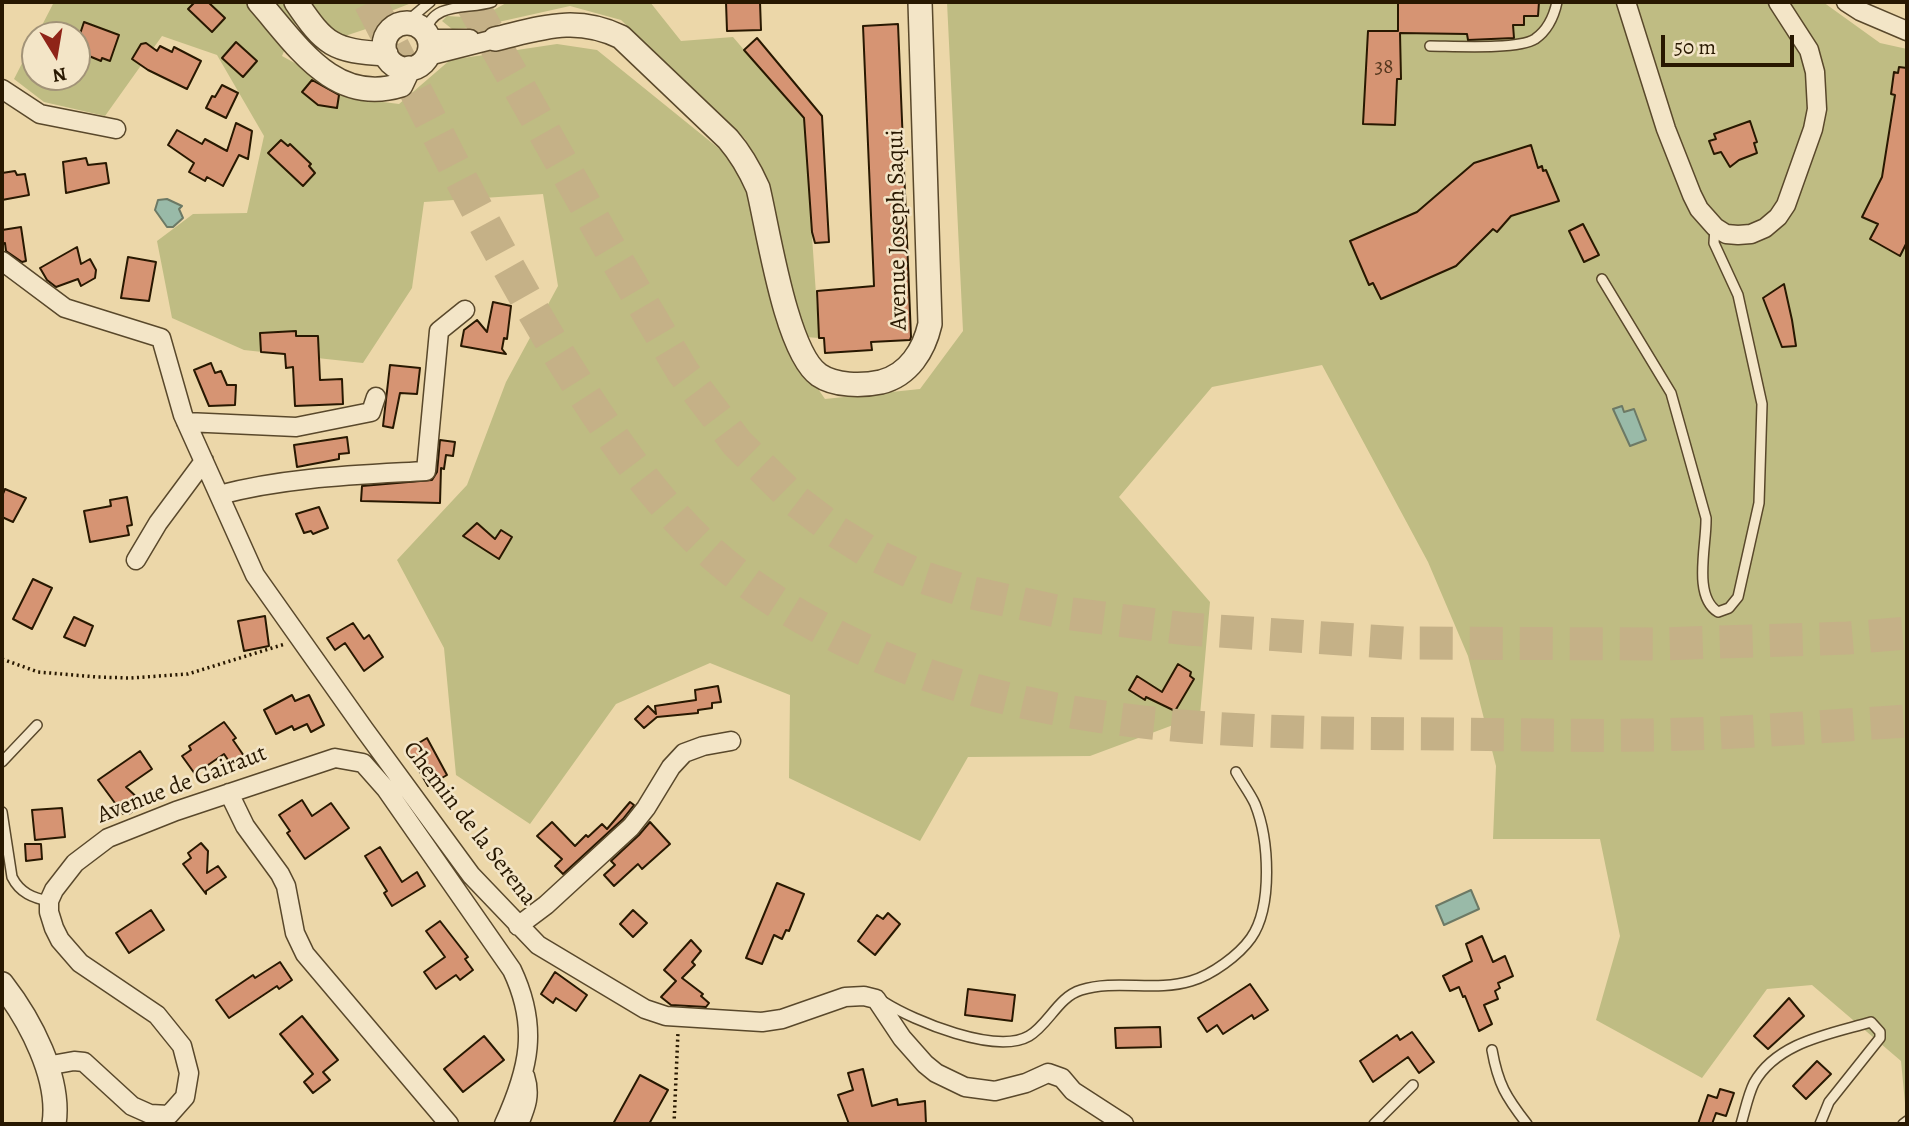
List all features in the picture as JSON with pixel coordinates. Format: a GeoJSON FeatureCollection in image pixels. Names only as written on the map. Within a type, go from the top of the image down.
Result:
{"type":"FeatureCollection","features":[{"type":"Feature","properties":{"kind":"street"},"geometry":{"type":"LineString","coordinates":[[259,2],[313,62],[338,82],[366,89],[401,85],[419,44]]}},
{"type":"Feature","properties":{"kind":"street"},"geometry":{"type":"LineString","coordinates":[[296,2],[317,32],[326,40],[386,46]]}},
{"type":"Feature","properties":{"kind":"street","name":"Avenue Joseph Saqui"},"geometry":{"type":"LineString","coordinates":[[419,44],[495,39],[554,24],[581,24],[621,37],[740,152],[751,171],[758,188],[791,331],[807,362],[819,375],[832,380],[869,384],[888,380],[919,356],[930,324],[920,2]]}},
{"type":"Feature","properties":{"kind":"street"},"geometry":{"type":"LineString","coordinates":[[1626,2],[1666,129],[1692,195],[1707,219],[1726,234],[1751,234],[1765,228],[1777,217],[1786,205],[1813,128],[1817,109],[1815,72],[1809,50],[1778,2]]}},
{"type":"Feature","properties":{"kind":"street"},"geometry":{"type":"LineString","coordinates":[[1846,2],[1907,32]]}},
{"type":"Feature","properties":{"kind":"street"},"geometry":{"type":"LineString","coordinates":[[394,27],[419,44],[395,65],[386,46],[394,27]]}},
{"type":"Feature","properties":{"kind":"street"},"geometry":{"type":"LineString","coordinates":[[2,89],[40,114],[116,129]]}},
{"type":"Feature","properties":{"kind":"street","name":"Chemin de la Serena"},"geometry":{"type":"LineString","coordinates":[[2,261],[65,308],[161,338],[186,422],[255,575],[471,874],[518,926],[551,954],[645,1009],[666,1016],[722,1018],[740,1022],[762,1021],[782,1019],[845,997],[864,996],[876,999]]}},
{"type":"Feature","properties":{"kind":"street"},"geometry":{"type":"LineString","coordinates":[[219,495],[252,486],[352,475],[426,471],[439,331],[465,310]]}},
{"type":"Feature","properties":{"kind":"street"},"geometry":{"type":"LineString","coordinates":[[186,422],[296,426],[371,412],[376,397]]}},
{"type":"Feature","properties":{"kind":"street"},"geometry":{"type":"LineString","coordinates":[[136,560],[158,523],[204,461]]}},
{"type":"Feature","properties":{"kind":"street"},"geometry":{"type":"LineString","coordinates":[[518,926],[546,905],[631,827],[671,767],[684,753],[731,741]]}},
{"type":"Feature","properties":{"kind":"street","name":"Avenue de Gairaut"},"geometry":{"type":"LineString","coordinates":[[49,901],[75,863],[108,838],[229,793],[335,758],[363,763],[386,789],[512,970],[523,993],[528,1016],[528,1051],[518,1093],[504,1124]]}},
{"type":"Feature","properties":{"kind":"street"},"geometry":{"type":"LineString","coordinates":[[229,793],[245,826],[286,886],[295,933],[305,954],[449,1124]]}},
{"type":"Feature","properties":{"kind":"street"},"geometry":{"type":"LineString","coordinates":[[46,1066],[74,1061],[85,1062],[132,1106],[158,1116],[169,1115],[175,1111],[185,1097],[189,1073],[182,1046],[157,1015],[80,964],[60,940],[51,920],[49,901]]}},
{"type":"Feature","properties":{"kind":"street"},"geometry":{"type":"LineString","coordinates":[[2,984],[23,1014],[54,1087],[54,1124]]}},
{"type":"Feature","properties":{"kind":"street"},"geometry":{"type":"LineString","coordinates":[[876,999],[902,1038],[936,1073],[965,1087],[995,1091],[1027,1083],[1048,1073],[1062,1078],[1073,1091],[1124,1124]]}},
{"type":"Feature","properties":{"kind":"street"},"geometry":{"type":"LineString","coordinates":[[519,1124],[528,1101],[529,1089],[523,1070]]}},
{"type":"Feature","properties":{"kind":"lane"},"geometry":{"type":"LineString","coordinates":[[419,44],[430,2]]}},
{"type":"Feature","properties":{"kind":"lane"},"geometry":{"type":"LineString","coordinates":[[419,44],[427,22],[440,11],[492,2]]}},
{"type":"Feature","properties":{"kind":"lane"},"geometry":{"type":"LineString","coordinates":[[1430,46],[1519,44],[1534,39],[1554,16],[1557,2]]}},
{"type":"Feature","properties":{"kind":"lane"},"geometry":{"type":"LineString","coordinates":[[1602,279],[1671,393],[1706,517],[1707,537],[1702,582],[1704,594],[1709,607],[1718,612],[1729,608],[1738,597],[1759,503],[1762,404],[1738,295],[1714,243],[1715,227]]}},
{"type":"Feature","properties":{"kind":"lane"},"geometry":{"type":"LineString","coordinates":[[2,762],[37,725]]}},
{"type":"Feature","properties":{"kind":"lane"},"geometry":{"type":"LineString","coordinates":[[876,999],[941,1028],[984,1040],[1010,1041],[1030,1035],[1068,996],[1078,991],[1100,986],[1164,985],[1192,981],[1234,957],[1252,936],[1265,902],[1266,851],[1255,805],[1236,772]]}},
{"type":"Feature","properties":{"kind":"lane"},"geometry":{"type":"LineString","coordinates":[[2,812],[12,877],[16,886],[34,898],[49,901]]}},
{"type":"Feature","properties":{"kind":"lane"},"geometry":{"type":"LineString","coordinates":[[1741,1124],[1755,1083],[1775,1060],[1802,1042],[1871,1022],[1880,1032],[1880,1038],[1829,1102],[1820,1124]]}},
{"type":"Feature","properties":{"kind":"lane"},"geometry":{"type":"LineString","coordinates":[[1492,1050],[1497,1079],[1527,1124]]}},
{"type":"Feature","properties":{"kind":"lane"},"geometry":{"type":"LineString","coordinates":[[1374,1124],[1413,1085]]}},
{"type":"Feature","properties":{"kind":"lane"},"geometry":{"type":"LineString","coordinates":[[1903,1124],[1907,1121]]}},
{"type":"Feature","properties":{"kind":"path"},"geometry":{"type":"LineString","coordinates":[[2,659],[38,672],[97,677],[188,674],[300,639]]}},
{"type":"Feature","properties":{"kind":"path"},"geometry":{"type":"LineString","coordinates":[[674,1124],[678,1017]]}},
{"type":"Feature","properties":{"kind":"shaded area"},"geometry":{"type":"Polygon","coordinates":[[[54,2],[290,2],[299,16],[282,56],[360,99],[399,104],[450,60],[557,44],[597,50],[743,168],[789,347],[825,399],[920,389],[963,331],[947,2],[1823,2],[1880,43],[1907,49],[1907,1124],[1901,1061],[1812,985],[1767,989],[1702,1078],[1596,1020],[1620,936],[1600,839],[1493,839],[1496,766],[1468,656],[1428,562],[1322,365],[1212,387],[1119,497],[1210,602],[1200,715],[1090,756],[968,757],[920,841],[789,778],[790,695],[710,663],[616,704],[530,824],[456,775],[444,648],[397,560],[467,485],[506,382],[558,286],[543,194],[424,202],[412,288],[363,363],[244,350],[172,318],[157,241],[193,214],[247,213],[264,136],[217,55],[162,36],[105,116],[44,102],[30,91],[91,91],[91,21],[44,21],[54,2]]]}},
{"type":"Feature","properties":{"kind":"shaded area"},"geometry":{"type":"Polygon","coordinates":[[[308,2],[414,2],[391,11],[369,28],[342,37],[319,24],[308,2]]]}},
{"type":"Feature","properties":{"kind":"shaded area"},"geometry":{"type":"Polygon","coordinates":[[[508,2],[650,2],[681,41],[733,37],[804,120],[819,338],[805,337],[762,167],[745,139],[621,20],[570,6],[476,27],[452,29],[442,21],[447,16],[464,17],[488,13],[508,2]]]}},
{"type":"Feature","properties":{"kind":"shaded area"},"geometry":{"type":"Polygon","coordinates":[[[21,65],[21,84],[14,79],[21,65]]]}},
{"type":"Feature","properties":{"kind":"shaded area"},"geometry":{"type":"Polygon","coordinates":[[[167,199],[182,206],[179,209],[183,218],[173,227],[167,227],[155,210],[158,200],[167,199]]]}},
{"type":"Feature","properties":{"kind":"shaded area"},"geometry":{"type":"Polygon","coordinates":[[[1622,406],[1624,412],[1634,409],[1646,440],[1630,446],[1613,409],[1622,406]]]}},
{"type":"Feature","properties":{"kind":"shaded area"},"geometry":{"type":"Polygon","coordinates":[[[1471,890],[1479,909],[1444,925],[1436,906],[1471,890]]]}},
{"type":"Feature","properties":{"kind":"building"},"geometry":{"type":"Polygon","coordinates":[[[195,2],[208,2],[225,18],[212,32],[188,9],[195,2]]]}},
{"type":"Feature","properties":{"kind":"building"},"geometry":{"type":"Polygon","coordinates":[[[726,2],[760,2],[761,30],[727,31],[726,2]]]}},
{"type":"Feature","properties":{"kind":"building"},"geometry":{"type":"Polygon","coordinates":[[[1398,2],[1539,2],[1538,16],[1524,16],[1524,25],[1513,25],[1514,38],[1468,40],[1467,34],[1400,33],[1401,79],[1397,79],[1395,125],[1363,124],[1368,31],[1398,31],[1398,2]]]}},
{"type":"Feature","properties":{"kind":"building"},"geometry":{"type":"Polygon","coordinates":[[[898,24],[911,337],[910,340],[871,342],[872,350],[825,353],[824,338],[819,338],[817,291],[874,286],[863,26],[898,24]]]}},
{"type":"Feature","properties":{"kind":"building"},"geometry":{"type":"Polygon","coordinates":[[[91,25],[119,35],[110,61],[102,58],[101,61],[91,57],[91,25]]]}},
{"type":"Feature","properties":{"kind":"building"},"geometry":{"type":"Polygon","coordinates":[[[757,38],[822,116],[829,242],[815,243],[812,232],[804,118],[744,50],[757,38]]]}},
{"type":"Feature","properties":{"kind":"building"},"geometry":{"type":"Polygon","coordinates":[[[236,42],[257,61],[243,77],[222,58],[236,42]]]}},
{"type":"Feature","properties":{"kind":"building"},"geometry":{"type":"Polygon","coordinates":[[[146,43],[157,51],[160,46],[172,52],[174,47],[201,61],[187,89],[132,59],[141,44],[146,43]]]}},
{"type":"Feature","properties":{"kind":"building"},"geometry":{"type":"Polygon","coordinates":[[[1899,67],[1907,68],[1907,242],[1900,256],[1870,239],[1878,224],[1862,217],[1882,177],[1895,95],[1891,94],[1894,72],[1898,73],[1899,67]]]}},
{"type":"Feature","properties":{"kind":"building"},"geometry":{"type":"Polygon","coordinates":[[[312,80],[339,95],[337,108],[318,105],[302,92],[312,80]]]}},
{"type":"Feature","properties":{"kind":"building"},"geometry":{"type":"Polygon","coordinates":[[[222,85],[238,93],[226,118],[206,108],[222,85]]]}},
{"type":"Feature","properties":{"kind":"building"},"geometry":{"type":"Polygon","coordinates":[[[1750,121],[1757,142],[1754,143],[1757,153],[1730,167],[1721,152],[1714,154],[1709,141],[1716,139],[1714,134],[1750,121]]]}},
{"type":"Feature","properties":{"kind":"building"},"geometry":{"type":"Polygon","coordinates":[[[236,123],[252,131],[248,159],[239,155],[223,186],[207,177],[205,181],[189,172],[194,163],[168,145],[177,130],[202,144],[205,139],[227,151],[236,123]]]}},
{"type":"Feature","properties":{"kind":"building"},"geometry":{"type":"Polygon","coordinates":[[[281,140],[288,146],[290,144],[311,164],[309,166],[315,173],[303,186],[268,153],[281,140]]]}},
{"type":"Feature","properties":{"kind":"building"},"geometry":{"type":"Polygon","coordinates":[[[1531,145],[1538,168],[1542,166],[1543,171],[1546,170],[1559,201],[1511,216],[1497,232],[1493,229],[1456,266],[1381,299],[1373,283],[1369,285],[1350,241],[1417,212],[1474,163],[1531,145]]]}},
{"type":"Feature","properties":{"kind":"building"},"geometry":{"type":"Polygon","coordinates":[[[86,158],[88,165],[106,163],[109,183],[66,193],[63,162],[86,158]]]}},
{"type":"Feature","properties":{"kind":"building"},"geometry":{"type":"Polygon","coordinates":[[[15,171],[17,175],[25,174],[29,195],[2,200],[2,173],[15,171]]]}},
{"type":"Feature","properties":{"kind":"building"},"geometry":{"type":"Polygon","coordinates":[[[1583,224],[1599,255],[1584,262],[1569,231],[1583,224]]]}},
{"type":"Feature","properties":{"kind":"building"},"geometry":{"type":"Polygon","coordinates":[[[21,227],[26,261],[22,262],[6,251],[5,243],[2,244],[2,230],[21,227]]]}},
{"type":"Feature","properties":{"kind":"building"},"geometry":{"type":"Polygon","coordinates":[[[77,247],[81,264],[90,259],[96,270],[95,278],[81,286],[78,279],[56,287],[47,280],[40,268],[77,247]]]}},
{"type":"Feature","properties":{"kind":"building"},"geometry":{"type":"Polygon","coordinates":[[[128,257],[156,262],[149,301],[121,298],[128,257]]]}},
{"type":"Feature","properties":{"kind":"building"},"geometry":{"type":"Polygon","coordinates":[[[1784,284],[1796,346],[1782,347],[1763,298],[1784,284]]]}},
{"type":"Feature","properties":{"kind":"building"},"geometry":{"type":"Polygon","coordinates":[[[493,302],[511,306],[507,339],[504,338],[502,349],[506,354],[461,346],[464,330],[477,320],[487,332],[493,302]]]}},
{"type":"Feature","properties":{"kind":"building"},"geometry":{"type":"Polygon","coordinates":[[[296,331],[296,336],[318,336],[320,380],[342,379],[343,404],[295,406],[293,367],[286,368],[285,354],[261,352],[260,333],[296,331]]]}},
{"type":"Feature","properties":{"kind":"building"},"geometry":{"type":"Polygon","coordinates":[[[211,363],[215,373],[221,371],[227,385],[236,385],[235,405],[209,406],[194,370],[211,363]]]}},
{"type":"Feature","properties":{"kind":"building"},"geometry":{"type":"Polygon","coordinates":[[[390,365],[420,368],[417,394],[400,393],[393,428],[383,426],[390,365]]]}},
{"type":"Feature","properties":{"kind":"building"},"geometry":{"type":"Polygon","coordinates":[[[347,437],[349,453],[339,454],[339,459],[297,467],[294,445],[347,437]]]}},
{"type":"Feature","properties":{"kind":"building"},"geometry":{"type":"Polygon","coordinates":[[[440,440],[455,442],[453,456],[446,455],[444,469],[441,468],[440,503],[361,501],[362,486],[432,480],[437,472],[440,440]]]}},
{"type":"Feature","properties":{"kind":"building"},"geometry":{"type":"Polygon","coordinates":[[[5,489],[26,498],[13,522],[2,517],[2,496],[5,489]]]}},
{"type":"Feature","properties":{"kind":"building"},"geometry":{"type":"Polygon","coordinates":[[[127,497],[132,525],[127,526],[129,535],[90,542],[84,511],[111,506],[110,500],[127,497]]]}},
{"type":"Feature","properties":{"kind":"building"},"geometry":{"type":"Polygon","coordinates":[[[319,507],[328,528],[313,534],[311,531],[304,533],[296,514],[319,507]]]}},
{"type":"Feature","properties":{"kind":"building"},"geometry":{"type":"Polygon","coordinates":[[[477,523],[495,539],[501,530],[512,537],[499,559],[463,536],[477,523]]]}},
{"type":"Feature","properties":{"kind":"building"},"geometry":{"type":"Polygon","coordinates":[[[33,579],[52,588],[32,629],[13,619],[33,579]]]}},
{"type":"Feature","properties":{"kind":"building"},"geometry":{"type":"Polygon","coordinates":[[[265,616],[269,646],[244,651],[238,621],[265,616]]]}},
{"type":"Feature","properties":{"kind":"building"},"geometry":{"type":"Polygon","coordinates":[[[74,617],[93,626],[85,646],[64,637],[74,617]]]}},
{"type":"Feature","properties":{"kind":"building"},"geometry":{"type":"Polygon","coordinates":[[[353,623],[364,639],[369,635],[383,657],[364,671],[345,643],[335,650],[327,638],[353,623]]]}},
{"type":"Feature","properties":{"kind":"building"},"geometry":{"type":"Polygon","coordinates":[[[1178,664],[1191,672],[1190,676],[1194,679],[1175,711],[1146,697],[1145,700],[1129,690],[1137,676],[1162,692],[1178,664]]]}},
{"type":"Feature","properties":{"kind":"building"},"geometry":{"type":"Polygon","coordinates":[[[718,686],[721,702],[712,703],[712,708],[698,710],[698,713],[657,717],[644,728],[635,719],[648,706],[656,714],[655,706],[696,700],[695,690],[718,686]]]}},
{"type":"Feature","properties":{"kind":"building"},"geometry":{"type":"Polygon","coordinates":[[[292,695],[295,701],[309,695],[324,725],[311,732],[307,724],[294,730],[292,726],[276,734],[264,710],[292,695]]]}},
{"type":"Feature","properties":{"kind":"building"},"geometry":{"type":"Polygon","coordinates":[[[224,722],[236,738],[233,740],[244,756],[232,766],[224,754],[195,774],[182,756],[191,750],[189,746],[224,722]]]}},
{"type":"Feature","properties":{"kind":"building"},"geometry":{"type":"Polygon","coordinates":[[[427,738],[447,775],[428,786],[407,750],[427,738]]]}},
{"type":"Feature","properties":{"kind":"building"},"geometry":{"type":"Polygon","coordinates":[[[140,751],[152,769],[126,787],[143,803],[129,814],[123,814],[98,780],[140,751]]]}},
{"type":"Feature","properties":{"kind":"building"},"geometry":{"type":"Polygon","coordinates":[[[302,800],[312,816],[331,803],[349,828],[305,859],[287,833],[290,831],[279,815],[302,800]]]}},
{"type":"Feature","properties":{"kind":"building"},"geometry":{"type":"Polygon","coordinates":[[[630,802],[634,805],[623,819],[563,874],[555,866],[562,859],[537,836],[552,822],[575,846],[602,824],[607,829],[630,802]]]}},
{"type":"Feature","properties":{"kind":"building"},"geometry":{"type":"Polygon","coordinates":[[[62,808],[65,837],[35,840],[32,810],[62,808]]]}},
{"type":"Feature","properties":{"kind":"building"},"geometry":{"type":"Polygon","coordinates":[[[650,822],[670,844],[642,869],[638,864],[614,886],[604,875],[615,865],[611,861],[650,822]]]}},
{"type":"Feature","properties":{"kind":"building"},"geometry":{"type":"Polygon","coordinates":[[[201,843],[208,851],[207,873],[218,866],[226,877],[206,891],[206,894],[183,864],[191,858],[188,853],[201,843]]]}},
{"type":"Feature","properties":{"kind":"building"},"geometry":{"type":"Polygon","coordinates":[[[25,844],[41,844],[42,859],[26,861],[25,844]]]}},
{"type":"Feature","properties":{"kind":"building"},"geometry":{"type":"Polygon","coordinates":[[[380,847],[402,882],[417,872],[425,886],[392,906],[384,893],[387,891],[365,856],[380,847]]]}},
{"type":"Feature","properties":{"kind":"building"},"geometry":{"type":"Polygon","coordinates":[[[777,883],[804,894],[789,931],[786,930],[782,939],[774,935],[762,964],[746,958],[777,883]]]}},
{"type":"Feature","properties":{"kind":"building"},"geometry":{"type":"Polygon","coordinates":[[[151,910],[164,930],[129,953],[116,933],[151,910]]]}},
{"type":"Feature","properties":{"kind":"building"},"geometry":{"type":"Polygon","coordinates":[[[633,910],[647,923],[633,937],[620,924],[633,910]]]}},
{"type":"Feature","properties":{"kind":"building"},"geometry":{"type":"Polygon","coordinates":[[[888,913],[900,924],[875,955],[858,941],[877,915],[883,919],[888,913]]]}},
{"type":"Feature","properties":{"kind":"building"},"geometry":{"type":"Polygon","coordinates":[[[440,921],[468,957],[465,959],[473,970],[460,980],[456,975],[436,989],[424,972],[445,957],[426,931],[440,921]]]}},
{"type":"Feature","properties":{"kind":"building"},"geometry":{"type":"Polygon","coordinates":[[[1482,936],[1493,962],[1505,956],[1513,976],[1498,983],[1500,988],[1495,991],[1498,999],[1484,1005],[1492,1024],[1479,1031],[1465,996],[1463,997],[1459,987],[1450,991],[1443,976],[1472,961],[1466,944],[1482,936]]]}},
{"type":"Feature","properties":{"kind":"building"},"geometry":{"type":"Polygon","coordinates":[[[691,940],[701,951],[692,962],[695,965],[682,978],[703,994],[701,996],[709,1003],[706,1007],[671,1005],[661,997],[676,981],[664,970],[691,940]]]}},
{"type":"Feature","properties":{"kind":"building"},"geometry":{"type":"Polygon","coordinates":[[[280,962],[292,980],[279,989],[277,986],[229,1018],[216,1000],[253,975],[255,978],[280,962]]]}},
{"type":"Feature","properties":{"kind":"building"},"geometry":{"type":"Polygon","coordinates":[[[555,972],[587,995],[576,1011],[556,998],[553,1003],[541,994],[555,972]]]}},
{"type":"Feature","properties":{"kind":"building"},"geometry":{"type":"Polygon","coordinates":[[[1250,984],[1268,1010],[1254,1019],[1252,1015],[1223,1034],[1217,1025],[1207,1032],[1198,1018],[1250,984]]]}},
{"type":"Feature","properties":{"kind":"building"},"geometry":{"type":"Polygon","coordinates":[[[968,989],[1015,995],[1012,1021],[965,1015],[968,989]]]}},
{"type":"Feature","properties":{"kind":"building"},"geometry":{"type":"Polygon","coordinates":[[[1789,998],[1804,1016],[1768,1049],[1754,1036],[1789,998]]]}},
{"type":"Feature","properties":{"kind":"building"},"geometry":{"type":"Polygon","coordinates":[[[302,1016],[338,1060],[323,1072],[330,1080],[313,1093],[304,1082],[313,1074],[280,1034],[302,1016]]]}},
{"type":"Feature","properties":{"kind":"building"},"geometry":{"type":"Polygon","coordinates":[[[1160,1027],[1161,1047],[1116,1048],[1115,1028],[1160,1027]]]}},
{"type":"Feature","properties":{"kind":"building"},"geometry":{"type":"Polygon","coordinates":[[[1412,1032],[1434,1062],[1419,1073],[1408,1057],[1373,1082],[1360,1061],[1397,1035],[1400,1040],[1412,1032]]]}},
{"type":"Feature","properties":{"kind":"building"},"geometry":{"type":"Polygon","coordinates":[[[484,1036],[504,1060],[463,1092],[444,1069],[484,1036]]]}},
{"type":"Feature","properties":{"kind":"building"},"geometry":{"type":"Polygon","coordinates":[[[1817,1061],[1831,1074],[1806,1099],[1793,1086],[1817,1061]]]}},
{"type":"Feature","properties":{"kind":"building"},"geometry":{"type":"Polygon","coordinates":[[[863,1069],[872,1106],[897,1099],[898,1105],[925,1101],[926,1124],[849,1124],[838,1095],[853,1090],[848,1073],[863,1069]]]}},
{"type":"Feature","properties":{"kind":"building"},"geometry":{"type":"Polygon","coordinates":[[[640,1075],[668,1090],[649,1124],[613,1124],[640,1075]]]}},
{"type":"Feature","properties":{"kind":"building"},"geometry":{"type":"Polygon","coordinates":[[[1720,1089],[1734,1093],[1726,1116],[1716,1113],[1712,1124],[1698,1124],[1708,1095],[1717,1098],[1720,1089]]]}},
{"type":"Feature","properties":{"kind":"tunnel"},"geometry":{"type":"LineString","coordinates":[[370,2],[508,267],[558,353],[626,456],[664,504],[722,562],[771,598],[840,638],[913,670],[987,693],[1063,710],[1140,722],[1217,728],[1374,734],[1652,735],[1907,721]]}},
{"type":"Feature","properties":{"kind":"tunnel"},"geometry":{"type":"LineString","coordinates":[[471,2],[683,372],[737,443],[795,500],[837,532],[869,552],[919,576],[968,592],[1065,613],[1187,629],[1403,643],[1659,644],[1848,638],[1907,633]]}}]}
